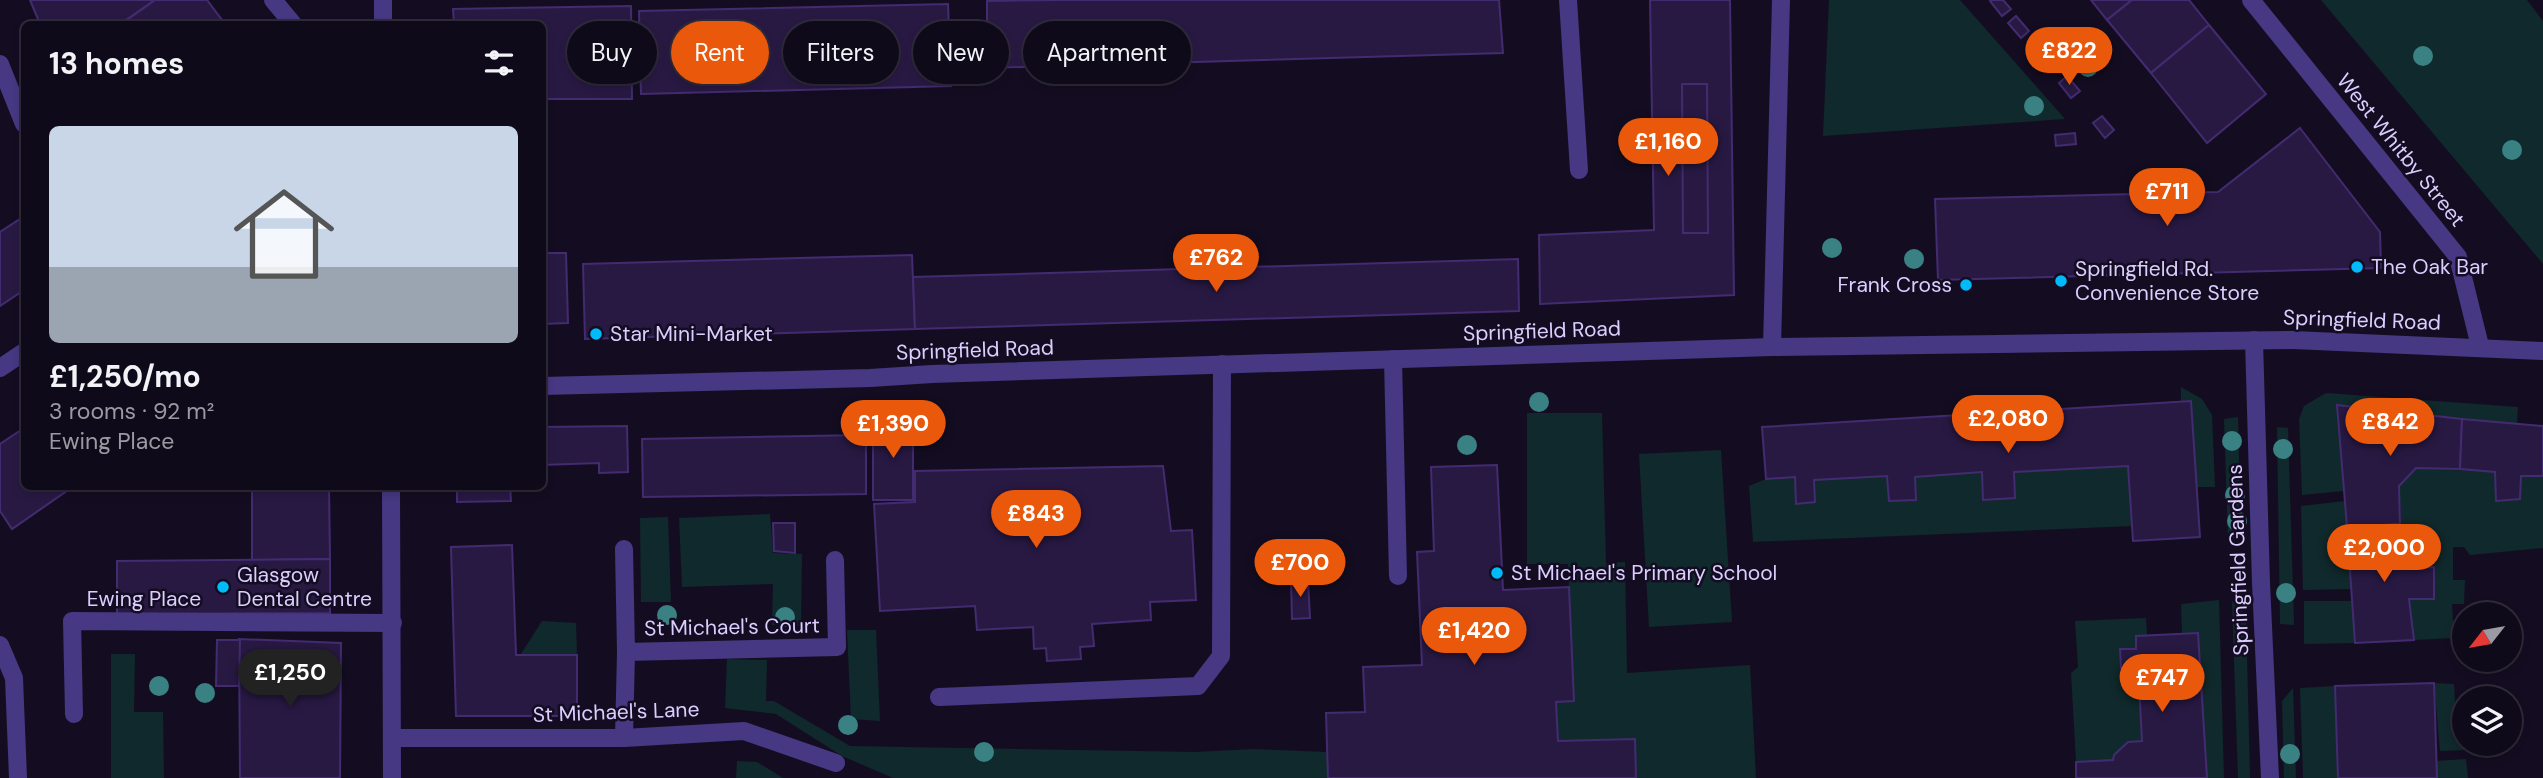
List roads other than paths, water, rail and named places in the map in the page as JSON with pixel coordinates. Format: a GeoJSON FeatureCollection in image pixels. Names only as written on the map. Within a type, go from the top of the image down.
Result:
{"type":"FeatureCollection","features":[{"type":"Feature","properties":{"kind":"street"},"geometry":{"type":"LineString","coordinates":[[273,0],[290,21]]}},
{"type":"Feature","properties":{"kind":"street"},"geometry":{"type":"LineString","coordinates":[[383,0],[383,21]]}},
{"type":"Feature","properties":{"kind":"street"},"geometry":{"type":"LineString","coordinates":[[1567,0],[1579,170]]}},
{"type":"Feature","properties":{"kind":"street"},"geometry":{"type":"LineString","coordinates":[[1772,346],[1781,0]]}},
{"type":"Feature","properties":{"kind":"street","name":"West Whitby Street"},"geometry":{"type":"LineString","coordinates":[[2251,0],[2458,257],[2480,346]]}},
{"type":"Feature","properties":{"kind":"street"},"geometry":{"type":"LineString","coordinates":[[0,64],[21,116]]}},
{"type":"Feature","properties":{"kind":"street","name":"Springfield Road"},"geometry":{"type":"LineString","coordinates":[[546,386],[870,378],[1772,346],[2254,340],[2480,346],[2543,351]]}},
{"type":"Feature","properties":{"kind":"street","name":"Springfield Gardens"},"geometry":{"type":"LineString","coordinates":[[2254,340],[2260,583],[2270,778]]}},
{"type":"Feature","properties":{"kind":"street"},"geometry":{"type":"LineString","coordinates":[[0,368],[21,354]]}},
{"type":"Feature","properties":{"kind":"street"},"geometry":{"type":"LineString","coordinates":[[1393,359],[1398,576]]}},
{"type":"Feature","properties":{"kind":"street"},"geometry":{"type":"LineString","coordinates":[[939,697],[1198,686],[1221,656],[1222,364]]}},
{"type":"Feature","properties":{"kind":"street"},"geometry":{"type":"LineString","coordinates":[[391,490],[392,778]]}},
{"type":"Feature","properties":{"kind":"street","name":"St Michael's Court"},"geometry":{"type":"LineString","coordinates":[[624,548],[624,738]]}},
{"type":"Feature","properties":{"kind":"street","name":"St Michael's Court"},"geometry":{"type":"LineString","coordinates":[[626,652],[837,647],[835,560]]}},
{"type":"Feature","properties":{"kind":"street","name":"Ewing Place"},"geometry":{"type":"LineString","coordinates":[[74,715],[72,621],[393,623]]}},
{"type":"Feature","properties":{"kind":"street"},"geometry":{"type":"LineString","coordinates":[[0,645],[14,678],[19,778]]}},
{"type":"Feature","properties":{"kind":"street","name":"St Michael's Lane"},"geometry":{"type":"LineString","coordinates":[[393,738],[624,738],[744,731],[836,763]]}},
{"type":"Feature","properties":{"kind":"place","name":"The Oak Bar"},"geometry":{"type":"Point","coordinates":[2357,267]}},
{"type":"Feature","properties":{"kind":"place","name":"Springfield Rd. Convenience Store"},"geometry":{"type":"Point","coordinates":[2061,281]}},
{"type":"Feature","properties":{"kind":"place","name":"Frank Cross"},"geometry":{"type":"Point","coordinates":[1966,285]}},
{"type":"Feature","properties":{"kind":"place","name":"Star Mini-Market"},"geometry":{"type":"Point","coordinates":[596,334]}},
{"type":"Feature","properties":{"kind":"place","name":"St Michael's Primary School"},"geometry":{"type":"Point","coordinates":[1497,573]}},
{"type":"Feature","properties":{"kind":"place","name":"Glasgow Dental Centre"},"geometry":{"type":"Point","coordinates":[223,587]}}]}
